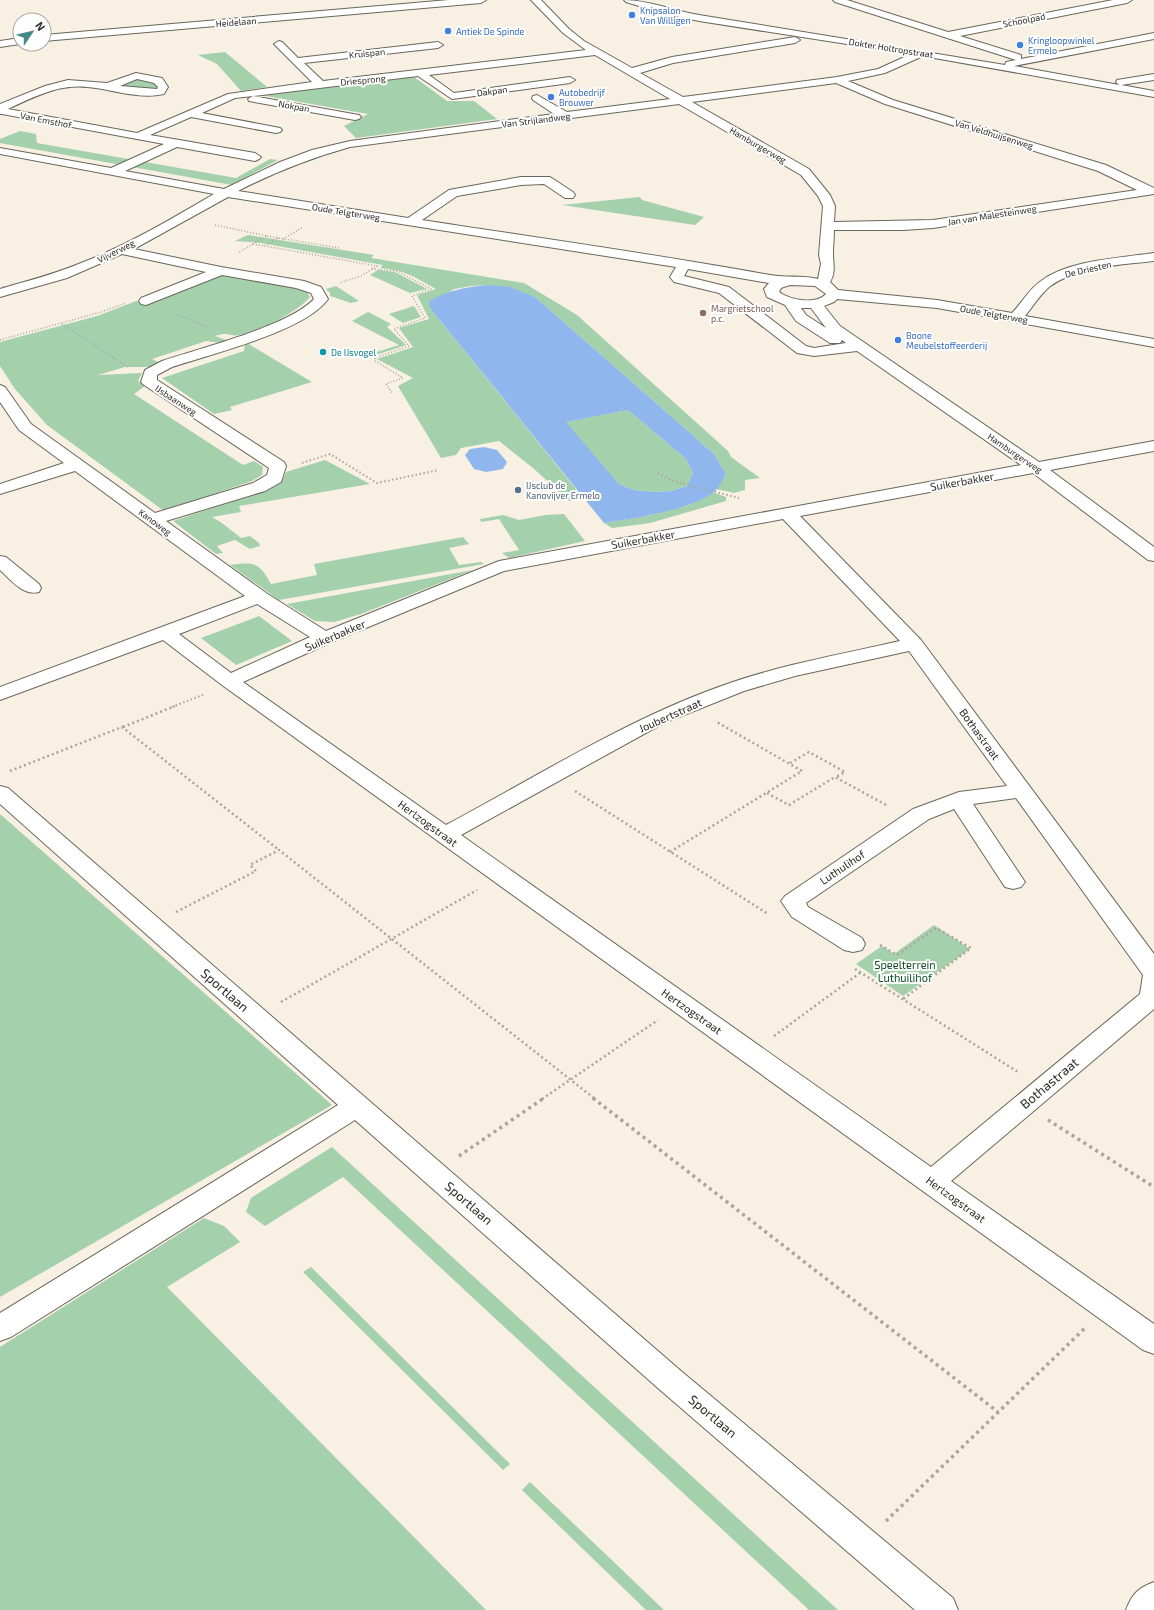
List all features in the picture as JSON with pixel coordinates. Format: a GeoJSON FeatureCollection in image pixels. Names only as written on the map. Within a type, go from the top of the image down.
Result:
{"type":"FeatureCollection","features":[{"type":"Feature","properties":{"kind":"street","name":"Heidelaan"},"geometry":{"type":"LineString","coordinates":[[427,5],[455,0]]}},
{"type":"Feature","properties":{"kind":"street","name":"Heidelaan"},"geometry":{"type":"LineString","coordinates":[[52,37],[481,0]]}},
{"type":"Feature","properties":{"kind":"street","name":"Hamburgerweg"},"geometry":{"type":"LineString","coordinates":[[536,0],[566,31],[597,52],[805,172],[824,195],[829,206],[829,226],[826,255],[828,264],[828,289]]}},
{"type":"Feature","properties":{"kind":"street","name":"Hamburgerweg"},"geometry":{"type":"LineString","coordinates":[[547,0],[550,13]]}},
{"type":"Feature","properties":{"kind":"street","name":"Dokter Holtropstraat"},"geometry":{"type":"LineString","coordinates":[[629,0],[643,5],[699,18],[1000,66],[1154,94]]}},
{"type":"Feature","properties":{"kind":"street","name":"Schoolpad"},"geometry":{"type":"LineString","coordinates":[[838,0],[1026,60]]}},
{"type":"Feature","properties":{"kind":"street","name":"Schoolpad"},"geometry":{"type":"LineString","coordinates":[[947,35],[1127,0]]}},
{"type":"Feature","properties":{"kind":"street"},"geometry":{"type":"LineString","coordinates":[[124,20],[129,31]]}},
{"type":"Feature","properties":{"kind":"street"},"geometry":{"type":"LineString","coordinates":[[631,72],[672,60],[817,36]]}},
{"type":"Feature","properties":{"kind":"street"},"geometry":{"type":"LineString","coordinates":[[1000,66],[1154,36]]}},
{"type":"Feature","properties":{"kind":"street"},"geometry":{"type":"LineString","coordinates":[[0,43],[12,42]]}},
{"type":"Feature","properties":{"kind":"street"},"geometry":{"type":"LineString","coordinates":[[279,44],[320,84]]}},
{"type":"Feature","properties":{"kind":"street","name":"Kruispan"},"geometry":{"type":"LineString","coordinates":[[296,60],[438,45]]}},
{"type":"Feature","properties":{"kind":"street","name":"Driesprong"},"geometry":{"type":"LineString","coordinates":[[138,136],[232,96],[320,84],[597,52]]}},
{"type":"Feature","properties":{"kind":"street","name":"Van Strijlandweg"},"geometry":{"type":"LineString","coordinates":[[226,193],[300,158],[325,149],[350,144],[837,80],[882,70],[922,53]]}},
{"type":"Feature","properties":{"kind":"street","name":"Dakpan"},"geometry":{"type":"LineString","coordinates":[[420,73],[452,96],[570,80]]}},
{"type":"Feature","properties":{"kind":"street"},"geometry":{"type":"LineString","coordinates":[[1108,86],[1126,81],[1154,77]]}},
{"type":"Feature","properties":{"kind":"street","name":"Van Veldhuijsenweg"},"geometry":{"type":"LineString","coordinates":[[837,80],[889,102],[1102,168],[1152,191]]}},
{"type":"Feature","properties":{"kind":"street","name":"Van Emsthof"},"geometry":{"type":"LineString","coordinates":[[106,87],[78,83],[60,84],[3,107],[2,111],[255,157]]}},
{"type":"Feature","properties":{"kind":"street","name":"Nokpan"},"geometry":{"type":"LineString","coordinates":[[232,96],[355,117]]}},
{"type":"Feature","properties":{"kind":"street"},"geometry":{"type":"LineString","coordinates":[[537,98],[565,116]]}},
{"type":"Feature","properties":{"kind":"street"},"geometry":{"type":"LineString","coordinates":[[190,114],[276,130]]}},
{"type":"Feature","properties":{"kind":"street"},"geometry":{"type":"LineString","coordinates":[[112,172],[176,143]]}},
{"type":"Feature","properties":{"kind":"street","name":"Oude Telgterweg"},"geometry":{"type":"LineString","coordinates":[[0,151],[226,193],[688,266],[777,286],[800,280],[828,289],[937,304],[1154,343]]}},
{"type":"Feature","properties":{"kind":"street"},"geometry":{"type":"LineString","coordinates":[[410,222],[453,193],[521,181],[546,180],[569,195]]}},
{"type":"Feature","properties":{"kind":"street","name":"Jan van Malesteinweg"},"geometry":{"type":"LineString","coordinates":[[829,226],[903,226],[933,224],[1152,191]]}},
{"type":"Feature","properties":{"kind":"street","name":"Vijverweg"},"geometry":{"type":"LineString","coordinates":[[0,293],[53,279],[98,261],[226,193]]}},
{"type":"Feature","properties":{"kind":"street"},"geometry":{"type":"LineString","coordinates":[[120,250],[216,270],[299,284],[316,290]]}},
{"type":"Feature","properties":{"kind":"street"},"geometry":{"type":"LineString","coordinates":[[800,280],[826,255]]}},
{"type":"Feature","properties":{"kind":"street","name":"De Driesten"},"geometry":{"type":"LineString","coordinates":[[1016,318],[1046,283],[1063,275],[1114,263],[1154,257]]}},
{"type":"Feature","properties":{"kind":"street"},"geometry":{"type":"LineString","coordinates":[[688,266],[678,274],[677,277],[724,290],[802,350],[814,352],[855,347]]}},
{"type":"Feature","properties":{"kind":"street"},"geometry":{"type":"LineString","coordinates":[[146,302],[216,270]]}},
{"type":"Feature","properties":{"kind":"street"},"geometry":{"type":"LineString","coordinates":[[777,286],[772,294],[777,298],[791,302],[815,303],[826,300],[828,289]]}},
{"type":"Feature","properties":{"kind":"street","name":"IJsbaanweg"},"geometry":{"type":"LineString","coordinates":[[277,472],[278,466],[149,382],[150,373],[168,364],[278,327],[312,309],[322,299],[316,290]]}},
{"type":"Feature","properties":{"kind":"street","name":"Hamburgerweg"},"geometry":{"type":"LineString","coordinates":[[791,302],[797,314],[808,323],[826,335],[855,347],[871,356],[1035,468],[1154,556]]}},
{"type":"Feature","properties":{"kind":"street","name":"Hamburgerweg"},"geometry":{"type":"LineString","coordinates":[[815,303],[821,314],[855,347]]}},
{"type":"Feature","properties":{"kind":"street","name":"Kanoweg"},"geometry":{"type":"LineString","coordinates":[[0,390],[25,427],[259,597],[325,638]]}},
{"type":"Feature","properties":{"kind":"street","name":"Suikerbakker"},"geometry":{"type":"LineString","coordinates":[[231,682],[325,638],[499,566],[1154,446]]}},
{"type":"Feature","properties":{"kind":"street"},"geometry":{"type":"LineString","coordinates":[[0,489],[76,465]]}},
{"type":"Feature","properties":{"kind":"street"},"geometry":{"type":"LineString","coordinates":[[152,520],[259,487],[275,478],[277,472]]}},
{"type":"Feature","properties":{"kind":"street","name":"Bothastraat"},"geometry":{"type":"LineString","coordinates":[[787,513],[914,644],[1154,972]]}},
{"type":"Feature","properties":{"kind":"street"},"geometry":{"type":"LineString","coordinates":[[0,561],[32,588]]}},
{"type":"Feature","properties":{"kind":"street"},"geometry":{"type":"LineString","coordinates":[[0,694],[259,597]]}},
{"type":"Feature","properties":{"kind":"street"},"geometry":{"type":"LineString","coordinates":[[166,633],[231,682]]}},
{"type":"Feature","properties":{"kind":"street","name":"Joubertstraat"},"geometry":{"type":"LineString","coordinates":[[445,835],[657,719],[688,706],[737,687],[791,672],[914,644]]}},
{"type":"Feature","properties":{"kind":"street","name":"Hertzogstraat"},"geometry":{"type":"LineString","coordinates":[[231,682],[1154,1341]]}},
{"type":"Feature","properties":{"kind":"street","name":"Sportlaan"},"geometry":{"type":"LineString","coordinates":[[4,782],[151,925],[670,1380],[941,1610]]}},
{"type":"Feature","properties":{"kind":"street","name":"Luthulihof"},"geometry":{"type":"LineString","coordinates":[[853,944],[800,912],[793,901],[921,814],[959,799],[1021,791]]}},
{"type":"Feature","properties":{"kind":"street"},"geometry":{"type":"LineString","coordinates":[[959,799],[1013,882]]}},
{"type":"Feature","properties":{"kind":"street","name":"Bothastraat"},"geometry":{"type":"LineString","coordinates":[[932,1182],[1152,997],[1154,977]]}},
{"type":"Feature","properties":{"kind":"street"},"geometry":{"type":"LineString","coordinates":[[0,1328],[357,1106]]}},
{"type":"Feature","properties":{"kind":"street"},"geometry":{"type":"LineString","coordinates":[[1143,1610],[1154,1598]]}},
{"type":"Feature","properties":{"kind":"path"},"geometry":{"type":"LineString","coordinates":[[179,218],[245,230],[267,236],[339,248]]}},
{"type":"Feature","properties":{"kind":"path"},"geometry":{"type":"LineString","coordinates":[[216,270],[267,236]]}},
{"type":"Feature","properties":{"kind":"path"},"geometry":{"type":"LineString","coordinates":[[264,246],[278,238]]}},
{"type":"Feature","properties":{"kind":"path"},"geometry":{"type":"LineString","coordinates":[[253,244],[377,266],[361,276],[316,290]]}},
{"type":"Feature","properties":{"kind":"path"},"geometry":{"type":"LineString","coordinates":[[372,269],[397,271],[431,289],[412,296],[425,318],[394,329],[409,346],[375,358],[375,361],[403,378],[386,384],[392,393]]}},
{"type":"Feature","properties":{"kind":"path"},"geometry":{"type":"LineString","coordinates":[[0,340],[62,324],[137,299],[239,340]]}},
{"type":"Feature","properties":{"kind":"path"},"geometry":{"type":"LineString","coordinates":[[62,324],[132,369],[150,373]]}},
{"type":"Feature","properties":{"kind":"path"},"geometry":{"type":"LineString","coordinates":[[277,472],[330,454],[377,483],[439,470]]}},
{"type":"Feature","properties":{"kind":"path"},"geometry":{"type":"LineString","coordinates":[[658,473],[673,481],[732,496]]}},
{"type":"Feature","properties":{"kind":"path"},"geometry":{"type":"LineString","coordinates":[[4,782],[122,727],[231,682]]}},
{"type":"Feature","properties":{"kind":"path"},"geometry":{"type":"LineString","coordinates":[[670,852],[802,771],[688,706]]}},
{"type":"Feature","properties":{"kind":"path"},"geometry":{"type":"LineString","coordinates":[[122,727],[570,1080],[998,1412]]}},
{"type":"Feature","properties":{"kind":"path"},"geometry":{"type":"LineString","coordinates":[[767,793],[789,805],[845,772],[809,752],[790,764]]}},
{"type":"Feature","properties":{"kind":"path"},"geometry":{"type":"LineString","coordinates":[[836,777],[913,820]]}},
{"type":"Feature","properties":{"kind":"path"},"geometry":{"type":"LineString","coordinates":[[151,925],[256,871],[250,865],[278,850]]}},
{"type":"Feature","properties":{"kind":"path"},"geometry":{"type":"LineString","coordinates":[[255,1016],[501,876]]}},
{"type":"Feature","properties":{"kind":"path"},"geometry":{"type":"LineString","coordinates":[[875,949],[881,945],[897,955],[936,928],[972,948],[903,999]]}},
{"type":"Feature","properties":{"kind":"path"},"geometry":{"type":"LineString","coordinates":[[751,1053],[860,973]]}},
{"type":"Feature","properties":{"kind":"path"},"geometry":{"type":"LineString","coordinates":[[434,1173],[682,1004]]}},
{"type":"Feature","properties":{"kind":"path"},"geometry":{"type":"LineString","coordinates":[[1023,1105],[1154,1187]]}},
{"type":"Feature","properties":{"kind":"path"},"geometry":{"type":"LineString","coordinates":[[862,1544],[1106,1307]]}},
{"type":"Feature","properties":{"kind":"green space"},"geometry":{"type":"Polygon","coordinates":[[[225,52],[267,87],[241,91],[217,64],[198,55],[225,52]]]}},
{"type":"Feature","properties":{"kind":"green space"},"geometry":{"type":"Polygon","coordinates":[[[414,77],[447,101],[474,101],[497,119],[356,138],[344,126],[368,114],[260,95],[414,77]]]}},
{"type":"Feature","properties":{"kind":"green space"},"geometry":{"type":"Polygon","coordinates":[[[138,79],[154,81],[158,89],[128,86],[120,87],[119,84],[138,79]]]}},
{"type":"Feature","properties":{"kind":"green space"},"geometry":{"type":"Polygon","coordinates":[[[20,131],[36,134],[37,143],[236,178],[270,159],[278,160],[232,185],[0,143],[0,139],[20,131]]]}},
{"type":"Feature","properties":{"kind":"green space"},"geometry":{"type":"Polygon","coordinates":[[[640,197],[642,200],[704,217],[695,225],[562,205],[640,197]]]}},
{"type":"Feature","properties":{"kind":"green space"},"geometry":{"type":"Polygon","coordinates":[[[248,235],[374,255],[371,258],[524,283],[577,315],[728,451],[731,457],[760,478],[745,480],[745,490],[734,493],[716,489],[726,474],[714,454],[535,297],[488,285],[454,289],[430,308],[583,498],[569,501],[533,468],[499,441],[461,448],[456,455],[441,458],[398,386],[413,378],[377,359],[413,347],[399,328],[429,319],[417,295],[436,289],[403,272],[380,268],[383,265],[261,243],[235,241],[248,235]]]}},
{"type":"Feature","properties":{"kind":"green space"},"geometry":{"type":"Polygon","coordinates":[[[378,270],[395,272],[427,289],[410,293],[370,275],[378,270]]]}},
{"type":"Feature","properties":{"kind":"green space"},"geometry":{"type":"Polygon","coordinates":[[[224,274],[297,287],[307,292],[310,297],[287,315],[248,333],[239,335],[223,334],[215,336],[229,341],[222,343],[206,341],[152,359],[160,363],[150,367],[125,367],[98,375],[142,373],[138,381],[145,386],[134,394],[243,465],[254,461],[263,467],[262,475],[252,481],[164,511],[47,425],[15,389],[0,366],[0,342],[97,316],[136,301],[146,304],[224,274]]]}},
{"type":"Feature","properties":{"kind":"green space"},"geometry":{"type":"Polygon","coordinates":[[[336,286],[359,301],[351,303],[330,296],[330,293],[326,289],[336,286]]]}},
{"type":"Feature","properties":{"kind":"green space"},"geometry":{"type":"Polygon","coordinates":[[[414,306],[421,317],[403,323],[389,314],[414,306]]]}},
{"type":"Feature","properties":{"kind":"green space"},"geometry":{"type":"Polygon","coordinates":[[[368,312],[391,324],[387,327],[406,345],[367,358],[364,356],[399,345],[352,321],[368,312]]]}},
{"type":"Feature","properties":{"kind":"green space"},"geometry":{"type":"Polygon","coordinates":[[[245,342],[312,382],[230,407],[232,410],[214,414],[162,378],[244,351],[245,342]]]}},
{"type":"Feature","properties":{"kind":"green space"},"geometry":{"type":"Polygon","coordinates":[[[628,410],[686,459],[693,473],[687,486],[671,491],[654,492],[634,490],[619,484],[565,422],[628,410]]]}},
{"type":"Feature","properties":{"kind":"green space"},"geometry":{"type":"Polygon","coordinates":[[[325,460],[370,484],[239,506],[241,512],[212,517],[241,538],[250,536],[259,543],[260,546],[250,549],[235,540],[217,546],[223,553],[216,554],[173,521],[260,492],[282,481],[286,472],[325,460]]]}},
{"type":"Feature","properties":{"kind":"green space"},"geometry":{"type":"Polygon","coordinates":[[[712,492],[726,497],[726,501],[650,523],[612,528],[604,523],[651,515],[689,505],[712,492]]]}},
{"type":"Feature","properties":{"kind":"green space"},"geometry":{"type":"Polygon","coordinates":[[[564,514],[585,541],[509,558],[502,553],[519,550],[499,519],[481,522],[480,519],[503,515],[519,520],[546,515],[564,514]]]}},
{"type":"Feature","properties":{"kind":"green space"},"geometry":{"type":"Polygon","coordinates":[[[463,537],[469,544],[449,548],[459,565],[481,562],[484,564],[279,600],[230,565],[255,565],[263,571],[271,584],[317,575],[314,564],[463,537]]]}},
{"type":"Feature","properties":{"kind":"green space"},"geometry":{"type":"Polygon","coordinates":[[[473,570],[361,614],[334,622],[315,621],[287,604],[473,570]]]}},
{"type":"Feature","properties":{"kind":"green space"},"geometry":{"type":"Polygon","coordinates":[[[259,616],[292,641],[236,665],[201,638],[259,616]]]}},
{"type":"Feature","properties":{"kind":"green space"},"geometry":{"type":"Polygon","coordinates":[[[0,814],[332,1105],[0,1297],[0,814]]]}},
{"type":"Feature","properties":{"kind":"green space","name":"Speelterrein Luthuilihof"},"geometry":{"type":"Polygon","coordinates":[[[934,925],[970,949],[903,996],[856,964],[882,946],[894,954],[934,925]]]}},
{"type":"Feature","properties":{"kind":"green space"},"geometry":{"type":"Polygon","coordinates":[[[332,1147],[838,1610],[809,1610],[343,1177],[265,1226],[246,1212],[251,1198],[332,1147]]]}},
{"type":"Feature","properties":{"kind":"green space"},"geometry":{"type":"Polygon","coordinates":[[[204,1218],[224,1226],[240,1242],[167,1287],[486,1610],[0,1610],[0,1347],[204,1218]]]}},
{"type":"Feature","properties":{"kind":"green space"},"geometry":{"type":"Polygon","coordinates":[[[311,1267],[510,1464],[503,1470],[303,1272],[311,1267]]]}},
{"type":"Feature","properties":{"kind":"green space"},"geometry":{"type":"Polygon","coordinates":[[[530,1482],[664,1610],[646,1610],[522,1490],[530,1482]]]}},
{"type":"Feature","properties":{"kind":"water"},"geometry":{"type":"Polygon","coordinates":[[[488,285],[510,287],[535,297],[714,454],[726,474],[716,490],[694,503],[679,508],[647,516],[604,523],[430,308],[429,301],[436,297],[465,288],[488,285]],[[628,410],[566,422],[619,484],[634,490],[654,492],[671,491],[687,486],[693,473],[686,459],[628,410]]]}},
{"type":"Feature","properties":{"kind":"water"},"geometry":{"type":"Polygon","coordinates":[[[484,447],[497,450],[507,462],[503,469],[486,472],[474,469],[465,455],[470,449],[484,447]]]}},
{"type":"Feature","properties":{"kind":"place","name":"Knipsalon Van Willigen"},"geometry":{"type":"Point","coordinates":[632,15]}},
{"type":"Feature","properties":{"kind":"place","name":"Antiek De Spinde"},"geometry":{"type":"Point","coordinates":[448,31]}},
{"type":"Feature","properties":{"kind":"place","name":"Kringloopwinkel Ermelo"},"geometry":{"type":"Point","coordinates":[1020,45]}},
{"type":"Feature","properties":{"kind":"place","name":"Autobedrijf Brouwer"},"geometry":{"type":"Point","coordinates":[551,97]}},
{"type":"Feature","properties":{"kind":"place","name":"Margrietschool p.c."},"geometry":{"type":"Point","coordinates":[703,313]}},
{"type":"Feature","properties":{"kind":"place","name":"Boone Meubelstoffeerderij"},"geometry":{"type":"Point","coordinates":[898,340]}},
{"type":"Feature","properties":{"kind":"place","name":"De IJsvogel"},"geometry":{"type":"Point","coordinates":[323,352]}},
{"type":"Feature","properties":{"kind":"place","name":"IJsclub de Kanovijver Ermelo"},"geometry":{"type":"Point","coordinates":[518,490]}}]}
